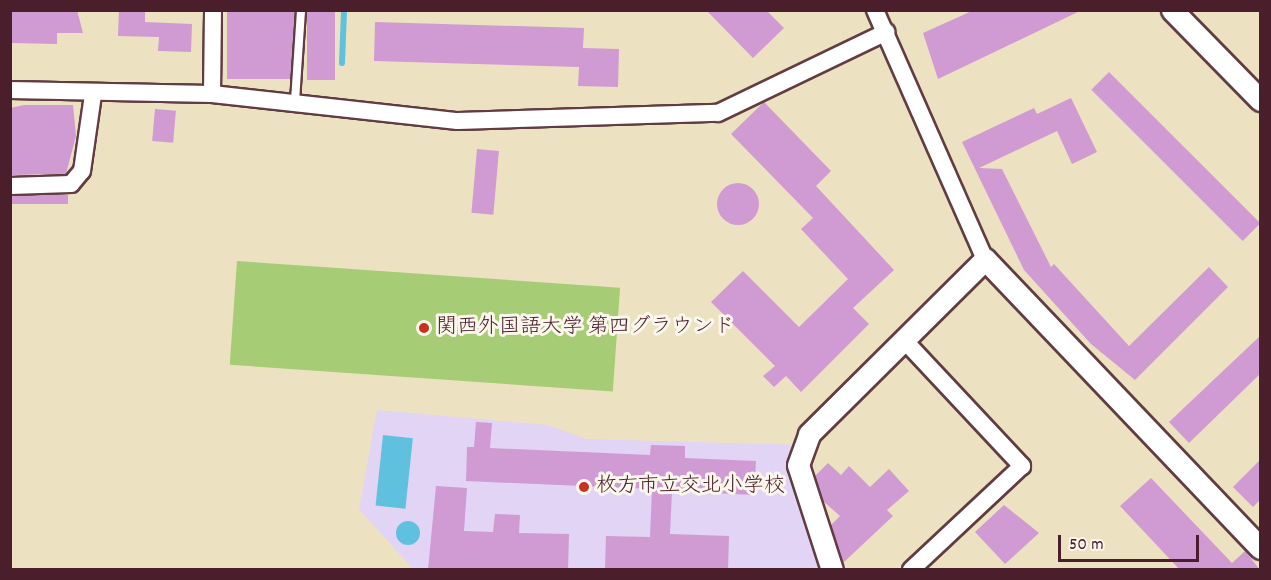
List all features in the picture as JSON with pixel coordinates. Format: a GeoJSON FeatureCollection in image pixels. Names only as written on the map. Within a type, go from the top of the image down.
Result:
{"type":"FeatureCollection","features":[{"type":"Feature","properties":{"kind":"street"},"geometry":{"type":"LineString","coordinates":[[212,94],[213,10]]}},
{"type":"Feature","properties":{"kind":"street"},"geometry":{"type":"LineString","coordinates":[[875,10],[985,259],[1260,548]]}},
{"type":"Feature","properties":{"kind":"street"},"geometry":{"type":"LineString","coordinates":[[1172,10],[1260,100]]}},
{"type":"Feature","properties":{"kind":"street"},"geometry":{"type":"LineString","coordinates":[[10,90],[93,95],[212,94],[295,101],[458,121],[718,113],[886,32]]}},
{"type":"Feature","properties":{"kind":"street"},"geometry":{"type":"LineString","coordinates":[[10,186],[71,184],[82,171],[93,95]]}},
{"type":"Feature","properties":{"kind":"street"},"geometry":{"type":"LineString","coordinates":[[832,570],[798,465],[809,434],[985,259]]}},
{"type":"Feature","properties":{"kind":"street"},"geometry":{"type":"LineString","coordinates":[[904,340],[1022,466],[922,566]]}},
{"type":"Feature","properties":{"kind":"lane"},"geometry":{"type":"LineString","coordinates":[[295,101],[301,10]]}},
{"type":"Feature","properties":{"kind":"shaded area","name":"枚方市立交北小学校"},"geometry":{"type":"Polygon","coordinates":[[[377,410],[548,425],[586,439],[805,445],[798,465],[832,569],[413,569],[359,509],[377,410]]]}},
{"type":"Feature","properties":{"kind":"green space","name":"関西外国語大学 第四グラウンド"},"geometry":{"type":"Polygon","coordinates":[[[237,261],[620,288],[613,392],[230,365],[237,261]]]}},
{"type":"Feature","properties":{"kind":"water"},"geometry":{"type":"Polygon","coordinates":[[[383,435],[413,438],[405,509],[376,506],[383,435]]]}},
{"type":"Feature","properties":{"kind":"water"},"geometry":{"type":"Polygon","coordinates":[[[408,521],[413,522],[419,528],[419,538],[413,544],[408,545],[403,544],[397,538],[396,533],[397,528],[403,522],[408,521]]]}},
{"type":"Feature","properties":{"kind":"building"},"geometry":{"type":"Polygon","coordinates":[[[10,10],[77,10],[83,33],[57,33],[57,44],[10,43],[10,10]]]}},
{"type":"Feature","properties":{"kind":"building"},"geometry":{"type":"Polygon","coordinates":[[[119,10],[145,10],[145,22],[192,24],[191,52],[158,51],[159,37],[118,36],[119,10]]]}},
{"type":"Feature","properties":{"kind":"building"},"geometry":{"type":"Polygon","coordinates":[[[227,10],[295,10],[295,79],[227,79],[227,10]]]}},
{"type":"Feature","properties":{"kind":"building"},"geometry":{"type":"Polygon","coordinates":[[[307,10],[335,10],[335,80],[307,80],[307,10]]]}},
{"type":"Feature","properties":{"kind":"building"},"geometry":{"type":"Polygon","coordinates":[[[706,10],[766,10],[784,28],[753,58],[706,10]]]}},
{"type":"Feature","properties":{"kind":"building"},"geometry":{"type":"Polygon","coordinates":[[[974,10],[1082,10],[938,79],[923,33],[974,10]]]}},
{"type":"Feature","properties":{"kind":"building"},"geometry":{"type":"Polygon","coordinates":[[[375,22],[584,28],[583,48],[619,49],[618,87],[578,86],[579,67],[374,61],[375,22]]]}},
{"type":"Feature","properties":{"kind":"building"},"geometry":{"type":"Polygon","coordinates":[[[1109,72],[1260,223],[1243,241],[1091,90],[1109,72]]]}},
{"type":"Feature","properties":{"kind":"building"},"geometry":{"type":"Polygon","coordinates":[[[1071,98],[1097,152],[1072,164],[1057,131],[979,168],[1002,169],[1051,267],[1054,264],[1129,346],[1209,267],[1228,287],[1135,380],[1091,344],[1024,270],[962,142],[1034,108],[1037,114],[1071,98]]]}},
{"type":"Feature","properties":{"kind":"building"},"geometry":{"type":"Polygon","coordinates":[[[764,102],[831,171],[816,186],[894,270],[853,308],[869,324],[801,392],[786,376],[774,387],[763,376],[775,366],[711,302],[743,271],[799,327],[848,279],[801,229],[813,218],[731,134],[764,102]]]}},
{"type":"Feature","properties":{"kind":"building"},"geometry":{"type":"Polygon","coordinates":[[[24,105],[73,105],[76,136],[66,174],[10,175],[10,108],[24,105]]]}},
{"type":"Feature","properties":{"kind":"building"},"geometry":{"type":"Polygon","coordinates":[[[155,109],[176,111],[173,143],[152,141],[155,109]]]}},
{"type":"Feature","properties":{"kind":"building"},"geometry":{"type":"Polygon","coordinates":[[[477,149],[499,151],[493,215],[471,213],[477,149]]]}},
{"type":"Feature","properties":{"kind":"building"},"geometry":{"type":"Polygon","coordinates":[[[738,183],[746,184],[753,189],[758,196],[758,212],[753,219],[746,224],[738,225],[730,224],[723,219],[718,212],[717,204],[718,196],[723,189],[730,184],[738,183]]]}},
{"type":"Feature","properties":{"kind":"building"},"geometry":{"type":"Polygon","coordinates":[[[10,195],[68,195],[68,204],[10,204],[10,195]]]}},
{"type":"Feature","properties":{"kind":"building"},"geometry":{"type":"Polygon","coordinates":[[[1260,336],[1260,374],[1189,443],[1169,422],[1260,336]]]}},
{"type":"Feature","properties":{"kind":"building"},"geometry":{"type":"Polygon","coordinates":[[[476,422],[492,423],[490,448],[650,455],[651,445],[685,446],[685,458],[756,461],[754,495],[672,491],[670,534],[729,536],[728,570],[605,570],[606,536],[650,537],[652,489],[466,481],[467,447],[474,447],[476,422]]]}},
{"type":"Feature","properties":{"kind":"building"},"geometry":{"type":"Polygon","coordinates":[[[1260,460],[1260,500],[1253,507],[1233,487],[1260,460]]]}},
{"type":"Feature","properties":{"kind":"building"},"geometry":{"type":"Polygon","coordinates":[[[828,463],[841,475],[849,466],[870,487],[889,469],[909,491],[887,510],[893,516],[843,563],[831,525],[840,516],[823,501],[815,476],[828,463]]]}},
{"type":"Feature","properties":{"kind":"building"},"geometry":{"type":"Polygon","coordinates":[[[1151,478],[1232,563],[1245,551],[1260,570],[1180,570],[1120,506],[1151,478]]]}},
{"type":"Feature","properties":{"kind":"building"},"geometry":{"type":"Polygon","coordinates":[[[436,486],[467,488],[464,531],[493,532],[495,514],[520,515],[519,533],[569,534],[568,570],[428,570],[436,486]]]}},
{"type":"Feature","properties":{"kind":"building"},"geometry":{"type":"Polygon","coordinates":[[[1004,505],[1039,533],[1005,564],[975,532],[1004,505]]]}},
{"type":"Feature","properties":{"kind":"waterway"},"geometry":{"type":"LineString","coordinates":[[342,63],[344,10]]}},
{"type":"Feature","properties":{"kind":"place","name":"関西外国語大学 第四グラウンド"},"geometry":{"type":"Point","coordinates":[424,328]}},
{"type":"Feature","properties":{"kind":"place","name":"枚方市立交北小学校"},"geometry":{"type":"Point","coordinates":[584,487]}}]}
